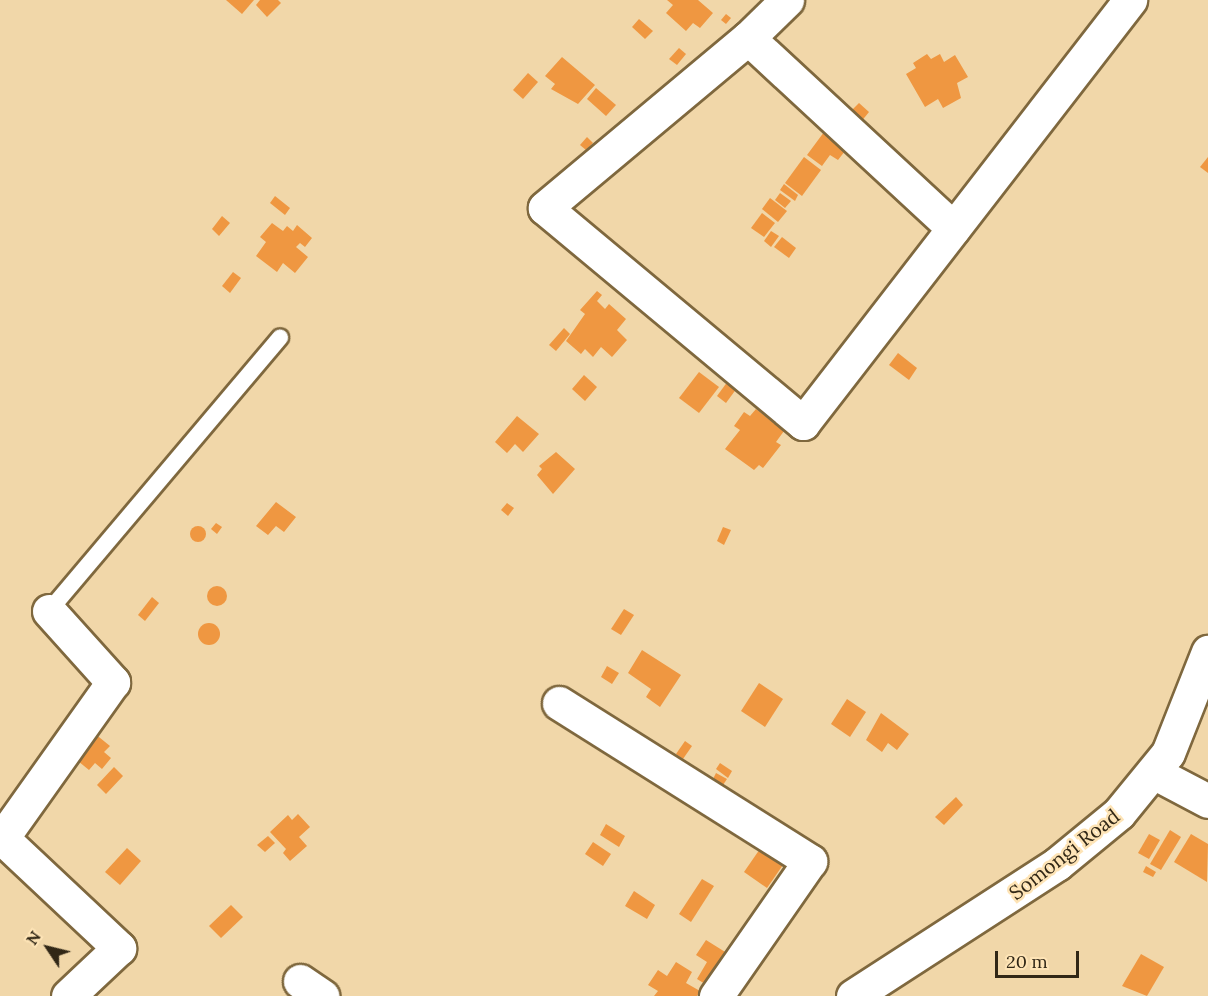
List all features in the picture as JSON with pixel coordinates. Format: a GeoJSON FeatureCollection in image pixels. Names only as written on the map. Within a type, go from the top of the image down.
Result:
{"type":"FeatureCollection","features":[{"type":"Feature","properties":{"kind":"street"},"geometry":{"type":"LineString","coordinates":[[787,0],[748,38],[545,208],[803,423],[953,228],[1118,6]]}},
{"type":"Feature","properties":{"kind":"street"},"geometry":{"type":"LineString","coordinates":[[748,38],[953,228]]}},
{"type":"Feature","properties":{"kind":"street"},"geometry":{"type":"LineString","coordinates":[[49,611],[113,682],[2,838],[119,948],[68,996]]}},
{"type":"Feature","properties":{"kind":"street","name":"Somongi Road"},"geometry":{"type":"LineString","coordinates":[[853,996],[1057,864],[1119,813],[1168,753],[1208,652]]}},
{"type":"Feature","properties":{"kind":"street"},"geometry":{"type":"LineString","coordinates":[[559,703],[810,861],[716,996]]}},
{"type":"Feature","properties":{"kind":"street"},"geometry":{"type":"LineString","coordinates":[[1153,772],[1208,801]]}},
{"type":"Feature","properties":{"kind":"lane"},"geometry":{"type":"LineString","coordinates":[[49,611],[280,338]]}},
{"type":"Feature","properties":{"kind":"building"},"geometry":{"type":"Polygon","coordinates":[[[226,0],[254,0],[242,14],[226,0]]]}},
{"type":"Feature","properties":{"kind":"building"},"geometry":{"type":"Polygon","coordinates":[[[260,0],[278,0],[281,3],[267,17],[256,5],[260,0]]]}},
{"type":"Feature","properties":{"kind":"building"},"geometry":{"type":"Polygon","coordinates":[[[667,0],[698,0],[713,13],[700,28],[693,23],[686,31],[666,13],[673,5],[667,0]]]}},
{"type":"Feature","properties":{"kind":"building"},"geometry":{"type":"Polygon","coordinates":[[[726,14],[731,18],[726,24],[721,20],[726,14]]]}},
{"type":"Feature","properties":{"kind":"building"},"geometry":{"type":"Polygon","coordinates":[[[639,19],[653,31],[645,39],[632,27],[639,19]]]}},
{"type":"Feature","properties":{"kind":"building"},"geometry":{"type":"Polygon","coordinates":[[[679,48],[686,54],[677,65],[669,59],[679,48]]]}},
{"type":"Feature","properties":{"kind":"building"},"geometry":{"type":"Polygon","coordinates":[[[927,54],[931,59],[940,54],[944,62],[955,55],[968,77],[957,83],[961,98],[943,108],[938,99],[925,107],[906,74],[916,68],[913,63],[927,54]]]}},
{"type":"Feature","properties":{"kind":"building"},"geometry":{"type":"Polygon","coordinates":[[[562,57],[595,85],[578,104],[551,89],[555,84],[545,76],[562,57]]]}},
{"type":"Feature","properties":{"kind":"building"},"geometry":{"type":"Polygon","coordinates":[[[528,73],[538,82],[523,99],[513,90],[528,73]]]}},
{"type":"Feature","properties":{"kind":"building"},"geometry":{"type":"Polygon","coordinates":[[[596,88],[616,105],[606,116],[587,99],[596,88]]]}},
{"type":"Feature","properties":{"kind":"building"},"geometry":{"type":"Polygon","coordinates":[[[859,103],[869,112],[860,123],[849,113],[859,103]]]}},
{"type":"Feature","properties":{"kind":"building"},"geometry":{"type":"Polygon","coordinates":[[[827,128],[832,132],[828,138],[845,151],[838,160],[830,155],[822,166],[807,155],[827,128]]]}},
{"type":"Feature","properties":{"kind":"building"},"geometry":{"type":"Polygon","coordinates":[[[587,137],[593,143],[586,150],[580,145],[587,137]]]}},
{"type":"Feature","properties":{"kind":"building"},"geometry":{"type":"Polygon","coordinates":[[[804,157],[821,170],[802,196],[785,183],[804,157]]]}},
{"type":"Feature","properties":{"kind":"building"},"geometry":{"type":"Polygon","coordinates":[[[1208,157],[1208,173],[1200,167],[1208,157]]]}},
{"type":"Feature","properties":{"kind":"building"},"geometry":{"type":"Polygon","coordinates":[[[784,184],[798,195],[795,201],[780,190],[784,184]]]}},
{"type":"Feature","properties":{"kind":"building"},"geometry":{"type":"Polygon","coordinates":[[[780,193],[791,201],[785,208],[775,200],[780,193]]]}},
{"type":"Feature","properties":{"kind":"building"},"geometry":{"type":"Polygon","coordinates":[[[275,196],[290,208],[285,215],[270,203],[275,196]]]}},
{"type":"Feature","properties":{"kind":"building"},"geometry":{"type":"Polygon","coordinates":[[[770,198],[787,211],[778,222],[762,209],[770,198]]]}},
{"type":"Feature","properties":{"kind":"building"},"geometry":{"type":"Polygon","coordinates":[[[762,213],[775,223],[764,237],[751,228],[762,213]]]}},
{"type":"Feature","properties":{"kind":"building"},"geometry":{"type":"Polygon","coordinates":[[[222,216],[230,223],[219,236],[212,229],[222,216]]]}},
{"type":"Feature","properties":{"kind":"building"},"geometry":{"type":"Polygon","coordinates":[[[272,223],[283,231],[287,226],[293,231],[297,225],[312,238],[305,247],[300,243],[296,247],[308,257],[295,273],[283,263],[277,272],[256,256],[266,242],[260,237],[272,223]]]}},
{"type":"Feature","properties":{"kind":"building"},"geometry":{"type":"Polygon","coordinates":[[[771,231],[779,236],[771,247],[764,241],[771,231]]]}},
{"type":"Feature","properties":{"kind":"building"},"geometry":{"type":"Polygon","coordinates":[[[782,237],[796,248],[789,258],[774,247],[782,237]]]}},
{"type":"Feature","properties":{"kind":"building"},"geometry":{"type":"Polygon","coordinates":[[[233,272],[241,278],[230,293],[222,286],[233,272]]]}},
{"type":"Feature","properties":{"kind":"building"},"geometry":{"type":"Polygon","coordinates":[[[597,291],[602,295],[597,301],[605,309],[609,304],[626,319],[617,330],[627,340],[612,357],[601,347],[593,357],[585,349],[581,354],[566,341],[585,314],[580,310],[597,291]]]}},
{"type":"Feature","properties":{"kind":"building"},"geometry":{"type":"Polygon","coordinates":[[[564,328],[570,334],[556,351],[549,345],[564,328]]]}},
{"type":"Feature","properties":{"kind":"building"},"geometry":{"type":"Polygon","coordinates":[[[898,353],[917,368],[909,380],[889,365],[898,353]]]}},
{"type":"Feature","properties":{"kind":"building"},"geometry":{"type":"Polygon","coordinates":[[[699,372],[719,387],[699,413],[679,398],[699,372]]]}},
{"type":"Feature","properties":{"kind":"building"},"geometry":{"type":"Polygon","coordinates":[[[584,375],[597,387],[585,401],[572,389],[584,375]]]}},
{"type":"Feature","properties":{"kind":"building"},"geometry":{"type":"Polygon","coordinates":[[[728,381],[737,388],[726,403],[717,396],[728,381]]]}},
{"type":"Feature","properties":{"kind":"building"},"geometry":{"type":"Polygon","coordinates":[[[756,409],[784,431],[776,442],[781,445],[763,468],[759,465],[754,470],[725,449],[740,430],[734,426],[744,412],[750,416],[756,409]]]}},
{"type":"Feature","properties":{"kind":"building"},"geometry":{"type":"Polygon","coordinates":[[[517,416],[539,434],[523,452],[515,444],[507,453],[495,442],[517,416]]]}},
{"type":"Feature","properties":{"kind":"building"},"geometry":{"type":"Polygon","coordinates":[[[556,452],[575,469],[553,494],[537,475],[542,469],[539,466],[556,452]]]}},
{"type":"Feature","properties":{"kind":"building"},"geometry":{"type":"Polygon","coordinates":[[[276,502],[296,517],[284,532],[276,526],[268,535],[256,526],[276,502]]]}},
{"type":"Feature","properties":{"kind":"building"},"geometry":{"type":"Polygon","coordinates":[[[507,503],[514,508],[508,516],[501,510],[507,503]]]}},
{"type":"Feature","properties":{"kind":"building"},"geometry":{"type":"Polygon","coordinates":[[[216,523],[222,527],[217,534],[211,529],[216,523]]]}},
{"type":"Feature","properties":{"kind":"building"},"geometry":{"type":"Polygon","coordinates":[[[198,526],[204,528],[206,534],[204,540],[198,542],[192,540],[190,534],[192,528],[198,526]]]}},
{"type":"Feature","properties":{"kind":"building"},"geometry":{"type":"Polygon","coordinates":[[[723,527],[731,530],[724,545],[717,541],[723,527]]]}},
{"type":"Feature","properties":{"kind":"building"},"geometry":{"type":"Polygon","coordinates":[[[217,586],[224,589],[227,596],[224,603],[217,606],[210,603],[207,596],[210,589],[217,586]]]}},
{"type":"Feature","properties":{"kind":"building"},"geometry":{"type":"Polygon","coordinates":[[[152,597],[159,603],[145,621],[138,615],[152,597]]]}},
{"type":"Feature","properties":{"kind":"building"},"geometry":{"type":"Polygon","coordinates":[[[624,609],[634,615],[621,635],[611,629],[624,609]]]}},
{"type":"Feature","properties":{"kind":"building"},"geometry":{"type":"Polygon","coordinates":[[[209,623],[217,626],[220,634],[217,642],[209,645],[201,642],[198,634],[201,626],[209,623]]]}},
{"type":"Feature","properties":{"kind":"building"},"geometry":{"type":"Polygon","coordinates":[[[642,650],[681,675],[660,707],[646,697],[651,689],[628,673],[642,650]]]}},
{"type":"Feature","properties":{"kind":"building"},"geometry":{"type":"Polygon","coordinates":[[[607,666],[619,673],[612,684],[601,677],[607,666]]]}},
{"type":"Feature","properties":{"kind":"building"},"geometry":{"type":"Polygon","coordinates":[[[759,683],[783,699],[765,727],[741,711],[759,683]]]}},
{"type":"Feature","properties":{"kind":"building"},"geometry":{"type":"Polygon","coordinates":[[[847,699],[866,712],[850,737],[831,724],[847,699]]]}},
{"type":"Feature","properties":{"kind":"building"},"geometry":{"type":"Polygon","coordinates":[[[881,713],[909,734],[897,750],[888,743],[882,752],[866,740],[881,713]]]}},
{"type":"Feature","properties":{"kind":"building"},"geometry":{"type":"Polygon","coordinates":[[[94,733],[110,746],[104,752],[111,758],[102,769],[95,763],[89,770],[73,757],[94,733]]]}},
{"type":"Feature","properties":{"kind":"building"},"geometry":{"type":"Polygon","coordinates":[[[685,741],[692,746],[683,759],[676,754],[685,741]]]}},
{"type":"Feature","properties":{"kind":"building"},"geometry":{"type":"Polygon","coordinates":[[[720,763],[732,771],[728,778],[716,769],[720,763]]]}},
{"type":"Feature","properties":{"kind":"building"},"geometry":{"type":"Polygon","coordinates":[[[114,767],[123,776],[106,794],[97,785],[114,767]]]}},
{"type":"Feature","properties":{"kind":"building"},"geometry":{"type":"Polygon","coordinates":[[[716,773],[727,779],[723,785],[713,779],[716,773]]]}},
{"type":"Feature","properties":{"kind":"building"},"geometry":{"type":"Polygon","coordinates":[[[956,797],[963,805],[944,825],[935,817],[956,797]]]}},
{"type":"Feature","properties":{"kind":"building"},"geometry":{"type":"Polygon","coordinates":[[[298,814],[310,827],[299,837],[307,846],[290,861],[283,853],[286,849],[270,832],[288,815],[292,820],[298,814]]]}},
{"type":"Feature","properties":{"kind":"building"},"geometry":{"type":"Polygon","coordinates":[[[606,824],[625,836],[619,847],[600,835],[606,824]]]}},
{"type":"Feature","properties":{"kind":"building"},"geometry":{"type":"Polygon","coordinates":[[[1170,830],[1181,837],[1161,870],[1150,864],[1170,830]]]}},
{"type":"Feature","properties":{"kind":"building"},"geometry":{"type":"Polygon","coordinates":[[[1149,834],[1160,840],[1149,859],[1138,853],[1149,834]]]}},
{"type":"Feature","properties":{"kind":"building"},"geometry":{"type":"Polygon","coordinates":[[[1191,834],[1208,844],[1207,882],[1174,862],[1191,834]]]}},
{"type":"Feature","properties":{"kind":"building"},"geometry":{"type":"Polygon","coordinates":[[[268,836],[275,843],[265,852],[257,845],[268,836]]]}},
{"type":"Feature","properties":{"kind":"building"},"geometry":{"type":"Polygon","coordinates":[[[593,842],[611,854],[603,866],[585,854],[593,842]]]}},
{"type":"Feature","properties":{"kind":"building"},"geometry":{"type":"Polygon","coordinates":[[[762,846],[785,862],[767,888],[744,872],[762,846]]]}},
{"type":"Feature","properties":{"kind":"building"},"geometry":{"type":"Polygon","coordinates":[[[127,848],[141,861],[120,885],[105,872],[127,848]]]}},
{"type":"Feature","properties":{"kind":"building"},"geometry":{"type":"Polygon","coordinates":[[[1146,866],[1156,872],[1153,877],[1143,872],[1146,866]]]}},
{"type":"Feature","properties":{"kind":"building"},"geometry":{"type":"Polygon","coordinates":[[[702,879],[714,886],[691,922],[679,914],[702,879]]]}},
{"type":"Feature","properties":{"kind":"building"},"geometry":{"type":"Polygon","coordinates":[[[634,891],[655,905],[647,919],[625,906],[634,891]]]}},
{"type":"Feature","properties":{"kind":"building"},"geometry":{"type":"Polygon","coordinates":[[[231,905],[243,917],[221,938],[209,926],[231,905]]]}},
{"type":"Feature","properties":{"kind":"building"},"geometry":{"type":"Polygon","coordinates":[[[706,940],[730,955],[710,987],[697,979],[707,962],[696,955],[706,940]]]}},
{"type":"Feature","properties":{"kind":"building"},"geometry":{"type":"Polygon","coordinates":[[[1141,954],[1164,967],[1147,996],[1122,986],[1141,954]]]}},
{"type":"Feature","properties":{"kind":"building"},"geometry":{"type":"Polygon","coordinates":[[[676,962],[692,972],[686,983],[700,991],[697,996],[654,996],[658,991],[648,985],[658,970],[667,976],[676,962]]]}}]}
